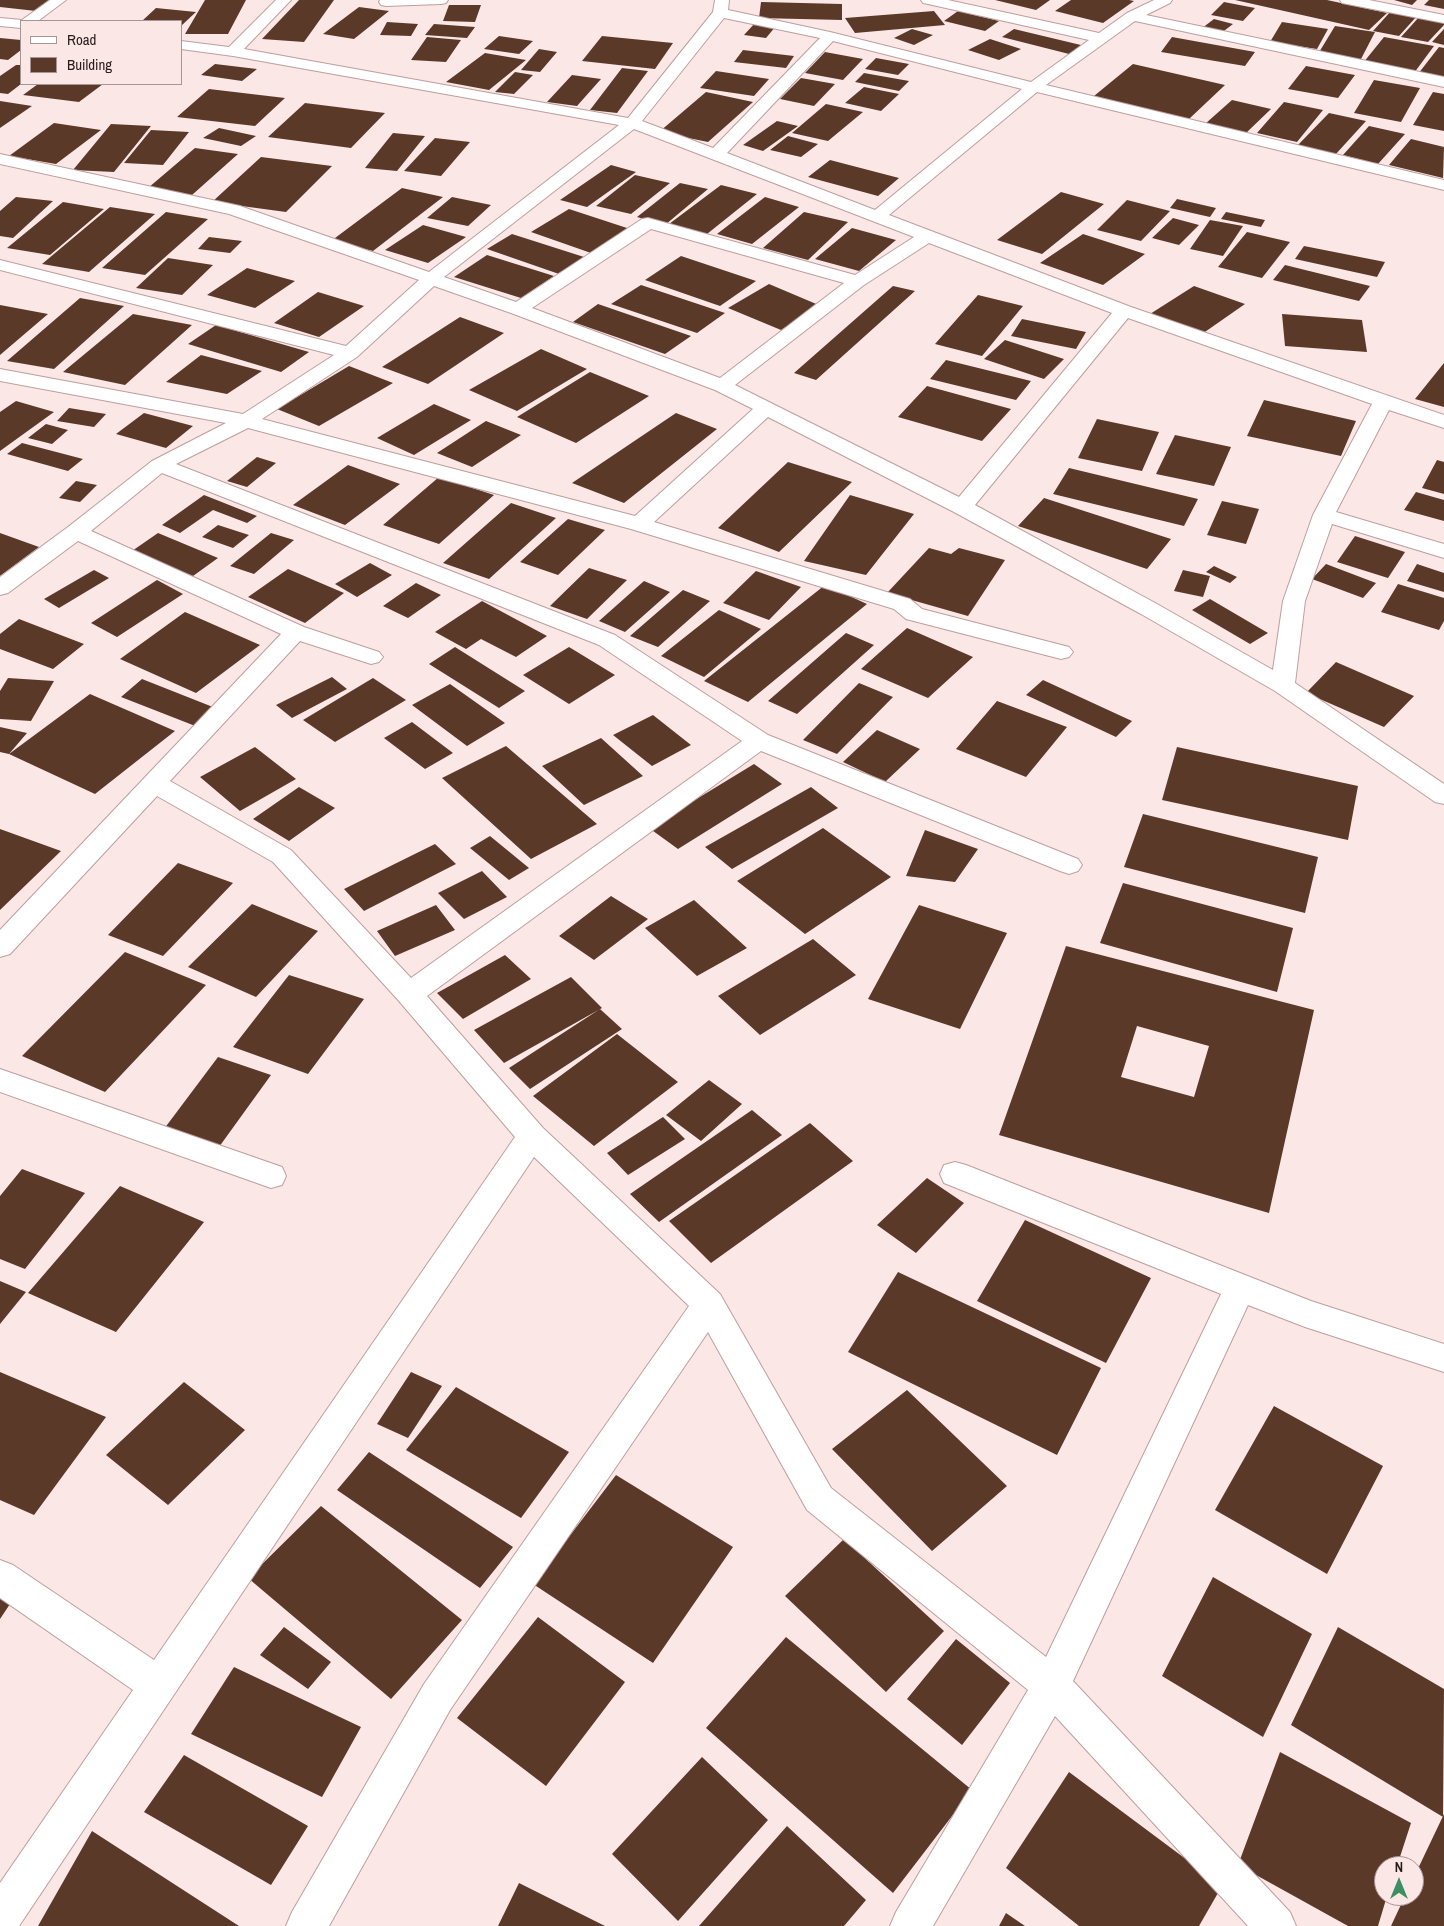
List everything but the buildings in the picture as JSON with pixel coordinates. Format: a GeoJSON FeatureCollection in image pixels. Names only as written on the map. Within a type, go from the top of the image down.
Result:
{"type":"FeatureCollection","features":[{"type":"Feature","properties":{"kind":"street"},"geometry":{"type":"LineString","coordinates":[[30,20],[59,0]]}},
{"type":"Feature","properties":{"kind":"street"},"geometry":{"type":"LineString","coordinates":[[233,52],[284,0]]}},
{"type":"Feature","properties":{"kind":"street"},"geometry":{"type":"LineString","coordinates":[[386,2],[441,0]]}},
{"type":"Feature","properties":{"kind":"street"},"geometry":{"type":"LineString","coordinates":[[928,0],[1101,38]]}},
{"type":"Feature","properties":{"kind":"street"},"geometry":{"type":"LineString","coordinates":[[877,217],[1034,87],[1132,16],[1165,0]]}},
{"type":"Feature","properties":{"kind":"street"},"geometry":{"type":"LineString","coordinates":[[1347,0],[1444,19]]}},
{"type":"Feature","properties":{"kind":"street"},"geometry":{"type":"LineString","coordinates":[[0,588],[76,532],[159,465],[246,421],[350,353],[431,279],[632,123],[721,6],[830,36],[1034,87],[1444,185]]}},
{"type":"Feature","properties":{"kind":"street"},"geometry":{"type":"LineString","coordinates":[[1132,16],[1444,82]]}},
{"type":"Feature","properties":{"kind":"street"},"geometry":{"type":"LineString","coordinates":[[0,22],[20,24]]}},
{"type":"Feature","properties":{"kind":"street"},"geometry":{"type":"LineString","coordinates":[[716,155],[830,36]]}},
{"type":"Feature","properties":{"kind":"street"},"geometry":{"type":"LineString","coordinates":[[182,45],[233,52],[632,123],[1124,311],[1444,422]]}},
{"type":"Feature","properties":{"kind":"street"},"geometry":{"type":"LineString","coordinates":[[2,161],[234,210],[518,309],[722,386],[962,507],[1149,609],[1283,686],[1444,796]]}},
{"type":"Feature","properties":{"kind":"street"},"geometry":{"type":"LineString","coordinates":[[518,309],[648,223],[858,281]]}},
{"type":"Feature","properties":{"kind":"street"},"geometry":{"type":"LineString","coordinates":[[722,386],[858,281],[928,236]]}},
{"type":"Feature","properties":{"kind":"street"},"geometry":{"type":"LineString","coordinates":[[0,265],[350,353]]}},
{"type":"Feature","properties":{"kind":"street"},"geometry":{"type":"LineString","coordinates":[[962,507],[1124,311]]}},
{"type":"Feature","properties":{"kind":"street"},"geometry":{"type":"LineString","coordinates":[[0,374],[246,421],[639,524],[902,604],[914,614],[1061,652]]}},
{"type":"Feature","properties":{"kind":"street"},"geometry":{"type":"LineString","coordinates":[[1283,686],[1294,601],[1324,515],[1384,400]]}},
{"type":"Feature","properties":{"kind":"street"},"geometry":{"type":"LineString","coordinates":[[639,524],[766,408]]}},
{"type":"Feature","properties":{"kind":"street"},"geometry":{"type":"LineString","coordinates":[[159,465],[607,640],[760,742],[1069,865]]}},
{"type":"Feature","properties":{"kind":"street"},"geometry":{"type":"LineString","coordinates":[[1324,515],[1444,551]]}},
{"type":"Feature","properties":{"kind":"street"},"geometry":{"type":"LineString","coordinates":[[76,532],[296,632],[372,657]]}},
{"type":"Feature","properties":{"kind":"street"},"geometry":{"type":"LineString","coordinates":[[0,947],[296,632]]}},
{"type":"Feature","properties":{"kind":"street"},"geometry":{"type":"LineString","coordinates":[[408,994],[760,742]]}},
{"type":"Feature","properties":{"kind":"street"},"geometry":{"type":"LineString","coordinates":[[154,784],[282,856],[408,994],[532,1136],[709,1304],[819,1499],[1052,1684],[1276,1926]]}},
{"type":"Feature","properties":{"kind":"street"},"geometry":{"type":"LineString","coordinates":[[0,1080],[271,1176]]}},
{"type":"Feature","properties":{"kind":"street"},"geometry":{"type":"LineString","coordinates":[[0,1918],[532,1136]]}},
{"type":"Feature","properties":{"kind":"street"},"geometry":{"type":"LineString","coordinates":[[955,1174],[1305,1313],[1444,1358]]}},
{"type":"Feature","properties":{"kind":"street"},"geometry":{"type":"LineString","coordinates":[[910,1926],[1052,1684],[1240,1288]]}},
{"type":"Feature","properties":{"kind":"street"},"geometry":{"type":"LineString","coordinates":[[306,1926],[437,1698],[709,1304]]}},
{"type":"Feature","properties":{"kind":"street"},"geometry":{"type":"LineString","coordinates":[[0,1577],[159,1684]]}}]}
